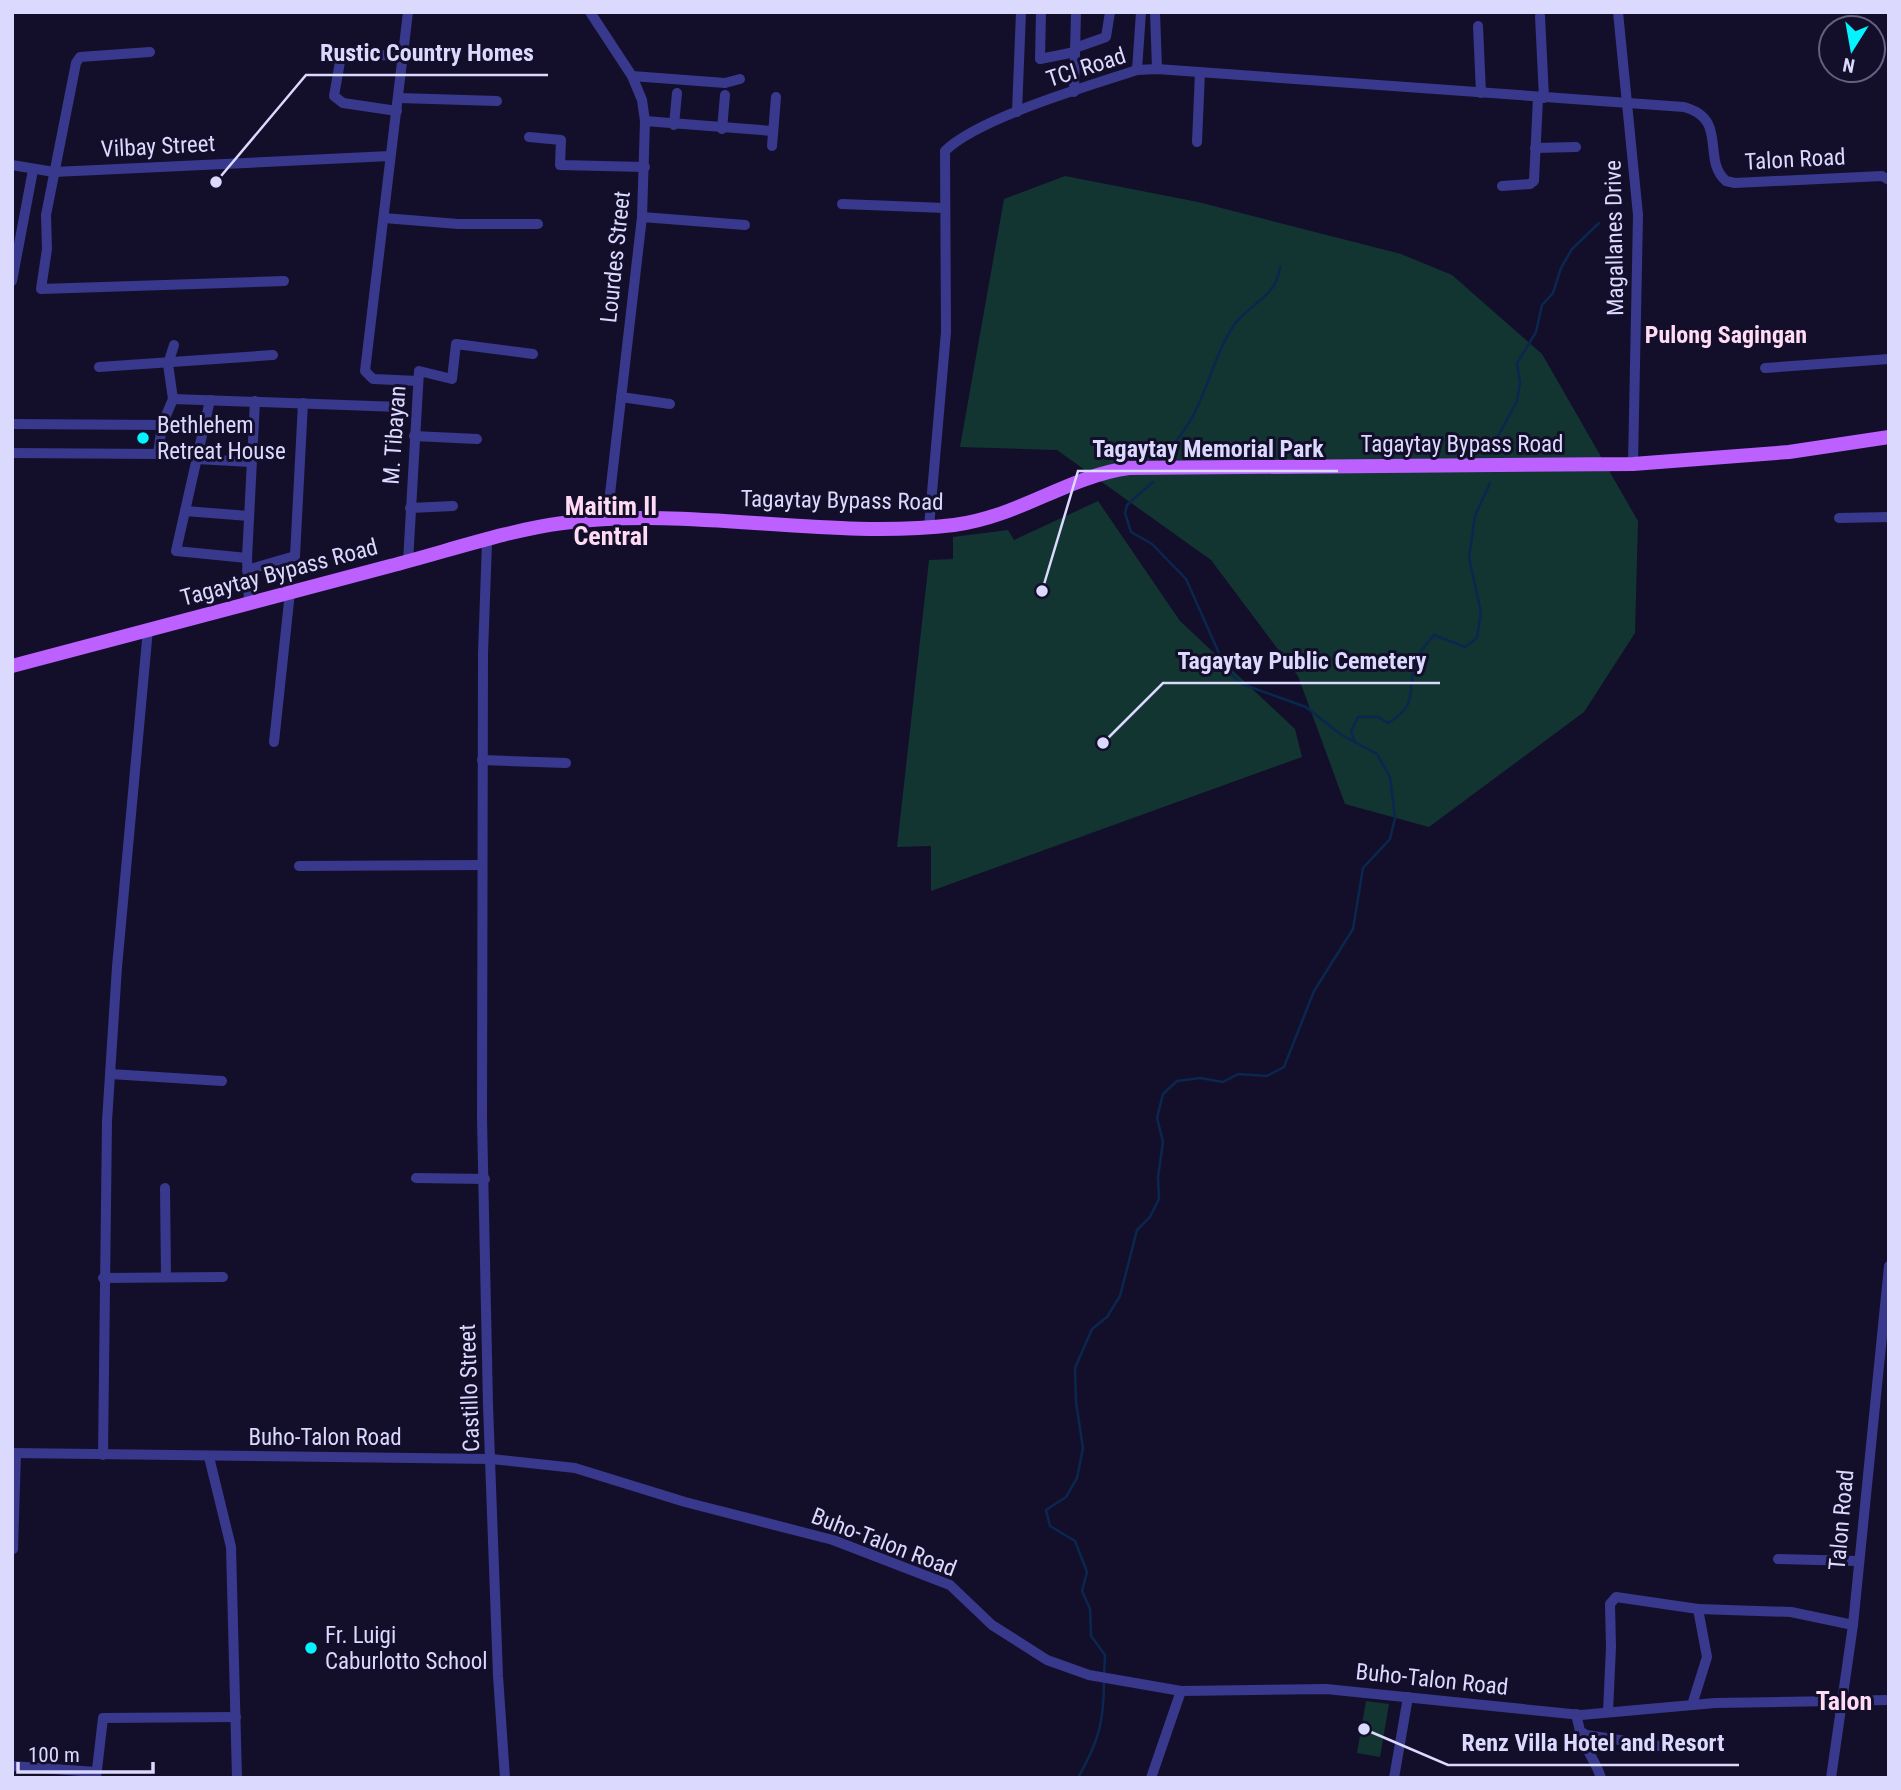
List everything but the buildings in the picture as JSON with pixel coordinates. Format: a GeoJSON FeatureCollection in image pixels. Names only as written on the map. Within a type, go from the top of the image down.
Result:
{"type":"FeatureCollection","features":[{"type":"Feature","properties":{"kind":"main road","name":"Tagaytay Bypass Road"},"geometry":{"type":"LineString","coordinates":[[12,666],[562,523],[699,519],[863,527],[929,527],[1006,513],[1107,472],[1136,468],[1633,464],[1790,452],[1889,437]]}},
{"type":"Feature","properties":{"kind":"street"},"geometry":{"type":"LineString","coordinates":[[408,12],[365,371],[373,379],[418,381]]}},
{"type":"Feature","properties":{"kind":"street","name":"Lourdes Street"},"geometry":{"type":"LineString","coordinates":[[590,12],[632,76],[642,100],[645,121],[642,217],[607,520]]}},
{"type":"Feature","properties":{"kind":"street"},"geometry":{"type":"LineString","coordinates":[[1017,112],[1021,12]]}},
{"type":"Feature","properties":{"kind":"street"},"geometry":{"type":"LineString","coordinates":[[1041,12],[1040,60],[1106,37],[1110,12]]}},
{"type":"Feature","properties":{"kind":"street"},"geometry":{"type":"LineString","coordinates":[[1074,92],[1076,12]]}},
{"type":"Feature","properties":{"kind":"street"},"geometry":{"type":"LineString","coordinates":[[1136,70],[1141,12]]}},
{"type":"Feature","properties":{"kind":"street"},"geometry":{"type":"LineString","coordinates":[[1155,12],[1157,69]]}},
{"type":"Feature","properties":{"kind":"street","name":"Magallanes Drive"},"geometry":{"type":"LineString","coordinates":[[1618,12],[1638,215],[1633,464]]}},
{"type":"Feature","properties":{"kind":"street"},"geometry":{"type":"LineString","coordinates":[[1502,186],[1530,184],[1534,181],[1541,98],[1540,16]]}},
{"type":"Feature","properties":{"kind":"street"},"geometry":{"type":"LineString","coordinates":[[1478,26],[1481,93]]}},
{"type":"Feature","properties":{"kind":"street"},"geometry":{"type":"LineString","coordinates":[[150,52],[80,57],[46,215],[47,249],[41,289],[284,281]]}},
{"type":"Feature","properties":{"kind":"street"},"geometry":{"type":"LineString","coordinates":[[397,111],[343,103],[334,96],[341,56],[404,55]]}},
{"type":"Feature","properties":{"kind":"street","name":"TCI Road"},"geometry":{"type":"LineString","coordinates":[[929,527],[946,332],[945,151],[956,140],[1017,112],[1136,70],[1157,69],[1628,103]]}},
{"type":"Feature","properties":{"kind":"street"},"geometry":{"type":"LineString","coordinates":[[1197,142],[1200,72]]}},
{"type":"Feature","properties":{"kind":"street"},"geometry":{"type":"LineString","coordinates":[[632,76],[725,83],[740,79]]}},
{"type":"Feature","properties":{"kind":"street"},"geometry":{"type":"LineString","coordinates":[[674,125],[677,93]]}},
{"type":"Feature","properties":{"kind":"street"},"geometry":{"type":"LineString","coordinates":[[722,129],[725,95]]}},
{"type":"Feature","properties":{"kind":"street"},"geometry":{"type":"LineString","coordinates":[[772,146],[776,97]]}},
{"type":"Feature","properties":{"kind":"street"},"geometry":{"type":"LineString","coordinates":[[399,98],[497,101]]}},
{"type":"Feature","properties":{"kind":"street","name":"Talon Road"},"geometry":{"type":"LineString","coordinates":[[1628,103],[1685,107],[1705,117],[1715,147],[1717,168],[1726,181],[1735,183],[1882,176],[1889,180]]}},
{"type":"Feature","properties":{"kind":"street"},"geometry":{"type":"LineString","coordinates":[[645,121],[773,131]]}},
{"type":"Feature","properties":{"kind":"street"},"geometry":{"type":"LineString","coordinates":[[529,137],[561,140],[560,165],[645,167]]}},
{"type":"Feature","properties":{"kind":"street"},"geometry":{"type":"LineString","coordinates":[[1535,148],[1576,147]]}},
{"type":"Feature","properties":{"kind":"street","name":"Vilbay Street"},"geometry":{"type":"LineString","coordinates":[[12,165],[54,172],[390,156]]}},
{"type":"Feature","properties":{"kind":"street"},"geometry":{"type":"LineString","coordinates":[[12,279],[33,170]]}},
{"type":"Feature","properties":{"kind":"street"},"geometry":{"type":"LineString","coordinates":[[842,204],[944,208]]}},
{"type":"Feature","properties":{"kind":"street"},"geometry":{"type":"LineString","coordinates":[[642,217],[745,225]]}},
{"type":"Feature","properties":{"kind":"street"},"geometry":{"type":"LineString","coordinates":[[384,218],[458,224],[538,224]]}},
{"type":"Feature","properties":{"kind":"street","name":"M. Tibayan"},"geometry":{"type":"LineString","coordinates":[[408,562],[419,372],[452,379],[456,344],[533,354]]}},
{"type":"Feature","properties":{"kind":"street"},"geometry":{"type":"LineString","coordinates":[[12,453],[158,454],[162,425],[173,399],[168,364],[174,345]]}},
{"type":"Feature","properties":{"kind":"street"},"geometry":{"type":"LineString","coordinates":[[99,366],[168,364],[273,355]]}},
{"type":"Feature","properties":{"kind":"street"},"geometry":{"type":"LineString","coordinates":[[1765,368],[1889,359]]}},
{"type":"Feature","properties":{"kind":"street"},"geometry":{"type":"LineString","coordinates":[[621,397],[670,404]]}},
{"type":"Feature","properties":{"kind":"street"},"geometry":{"type":"LineString","coordinates":[[173,399],[400,407]]}},
{"type":"Feature","properties":{"kind":"street"},"geometry":{"type":"LineString","coordinates":[[210,400],[176,551],[247,564],[295,556],[303,403]]}},
{"type":"Feature","properties":{"kind":"street"},"geometry":{"type":"LineString","coordinates":[[249,603],[248,516],[255,401]]}},
{"type":"Feature","properties":{"kind":"street"},"geometry":{"type":"LineString","coordinates":[[12,424],[162,425]]}},
{"type":"Feature","properties":{"kind":"street"},"geometry":{"type":"LineString","coordinates":[[414,436],[477,439]]}},
{"type":"Feature","properties":{"kind":"street"},"geometry":{"type":"LineString","coordinates":[[197,459],[250,462]]}},
{"type":"Feature","properties":{"kind":"street"},"geometry":{"type":"LineString","coordinates":[[410,508],[453,506]]}},
{"type":"Feature","properties":{"kind":"street"},"geometry":{"type":"LineString","coordinates":[[185,511],[248,516]]}},
{"type":"Feature","properties":{"kind":"street"},"geometry":{"type":"LineString","coordinates":[[1839,518],[1889,517]]}},
{"type":"Feature","properties":{"kind":"street","name":"Castillo Street"},"geometry":{"type":"LineString","coordinates":[[486,542],[482,864],[488,1405],[498,1676],[505,1778]]}},
{"type":"Feature","properties":{"kind":"street"},"geometry":{"type":"LineString","coordinates":[[274,742],[290,592]]}},
{"type":"Feature","properties":{"kind":"street"},"geometry":{"type":"LineString","coordinates":[[103,1455],[103,1278],[110,1074],[148,629]]}},
{"type":"Feature","properties":{"kind":"street"},"geometry":{"type":"LineString","coordinates":[[482,761],[566,763]]}},
{"type":"Feature","properties":{"kind":"street"},"geometry":{"type":"LineString","coordinates":[[299,866],[482,864]]}},
{"type":"Feature","properties":{"kind":"street"},"geometry":{"type":"LineString","coordinates":[[110,1074],[222,1080]]}},
{"type":"Feature","properties":{"kind":"street"},"geometry":{"type":"LineString","coordinates":[[416,1178],[485,1179]]}},
{"type":"Feature","properties":{"kind":"street"},"geometry":{"type":"LineString","coordinates":[[165,1188],[166,1277]]}},
{"type":"Feature","properties":{"kind":"street","name":"Talon Road"},"geometry":{"type":"LineString","coordinates":[[1831,1778],[1853,1625],[1889,1266]]}},
{"type":"Feature","properties":{"kind":"street"},"geometry":{"type":"LineString","coordinates":[[103,1278],[223,1277]]}},
{"type":"Feature","properties":{"kind":"street"},"geometry":{"type":"LineString","coordinates":[[13,1549],[14,1453]]}},
{"type":"Feature","properties":{"kind":"street","name":"Buho-Talon Road"},"geometry":{"type":"LineString","coordinates":[[14,1453],[492,1460],[575,1468],[685,1502],[833,1540],[950,1585],[1015,1643],[1047,1660],[1089,1675],[1181,1690],[1326,1689],[1577,1714],[1692,1705],[1889,1700]]}},
{"type":"Feature","properties":{"kind":"street"},"geometry":{"type":"LineString","coordinates":[[209,1457],[231,1547],[237,1778]]}},
{"type":"Feature","properties":{"kind":"street"},"geometry":{"type":"LineString","coordinates":[[1778,1559],[1858,1561]]}},
{"type":"Feature","properties":{"kind":"street"},"geometry":{"type":"LineString","coordinates":[[1608,1712],[1611,1600],[1616,1597],[1698,1609],[1791,1612],[1853,1625]]}},
{"type":"Feature","properties":{"kind":"street"},"geometry":{"type":"LineString","coordinates":[[1692,1705],[1707,1657],[1698,1609]]}},
{"type":"Feature","properties":{"kind":"street"},"geometry":{"type":"LineString","coordinates":[[1151,1778],[1181,1690]]}},
{"type":"Feature","properties":{"kind":"street"},"geometry":{"type":"LineString","coordinates":[[1394,1778],[1408,1697]]}},
{"type":"Feature","properties":{"kind":"street"},"geometry":{"type":"LineString","coordinates":[[1577,1714],[1586,1754],[1597,1767],[1601,1778]]}},
{"type":"Feature","properties":{"kind":"street"},"geometry":{"type":"LineString","coordinates":[[12,1766],[96,1775],[103,1718],[236,1717]]}},
{"type":"Feature","properties":{"kind":"street"},"geometry":{"type":"LineString","coordinates":[[1580,1731],[1586,1735],[1666,1747]]}},
{"type":"Feature","properties":{"kind":"green space"},"geometry":{"type":"Polygon","coordinates":[[[1065,176],[1198,202],[1401,254],[1452,275],[1542,354],[1638,521],[1635,633],[1584,712],[1429,827],[1345,804],[1298,676],[1211,560],[1057,450],[960,447],[1004,199],[1065,176]]]}},
{"type":"Feature","properties":{"kind":"green space"},"geometry":{"type":"Polygon","coordinates":[[[1098,501],[1180,621],[1295,729],[1302,757],[931,891],[931,846],[897,847],[929,560],[953,559],[953,537],[1008,530],[1014,540],[1098,501]]]}},
{"type":"Feature","properties":{"kind":"green space"},"geometry":{"type":"Polygon","coordinates":[[[1366,1701],[1389,1704],[1380,1757],[1357,1753],[1366,1701]]]}},
{"type":"Feature","properties":{"kind":"waterway"},"geometry":{"type":"LineString","coordinates":[[1495,450],[1496,440],[1517,401],[1520,383],[1517,363],[1536,332],[1542,305],[1553,293],[1561,268],[1572,249],[1599,223]]}},
{"type":"Feature","properties":{"kind":"waterway"},"geometry":{"type":"LineString","coordinates":[[1168,449],[1180,436],[1198,406],[1234,325],[1268,293],[1278,277],[1280,267]]}},
{"type":"Feature","properties":{"kind":"waterway"},"geometry":{"type":"LineString","coordinates":[[1104,1675],[1105,1655],[1091,1636],[1090,1609],[1082,1591],[1087,1572],[1075,1541],[1050,1526],[1046,1510],[1066,1497],[1077,1478],[1083,1448],[1076,1402],[1075,1368],[1092,1329],[1107,1317],[1120,1296],[1137,1230],[1150,1217],[1159,1199],[1158,1177],[1163,1142],[1157,1118],[1163,1094],[1177,1081],[1200,1078],[1223,1082],[1238,1074],[1267,1076],[1284,1067],[1314,991],[1353,929],[1363,868],[1390,839],[1395,818],[1390,777],[1377,754],[1340,734],[1306,707],[1242,684],[1226,669],[1186,579],[1152,544],[1131,532],[1125,513],[1127,505],[1153,482]]}},
{"type":"Feature","properties":{"kind":"waterway"},"geometry":{"type":"LineString","coordinates":[[1355,742],[1351,731],[1358,717],[1378,717],[1388,723],[1404,710],[1410,697],[1416,660],[1434,635],[1465,647],[1477,638],[1481,612],[1469,558],[1475,516],[1490,483]]}},
{"type":"Feature","properties":{"kind":"waterway"},"geometry":{"type":"LineString","coordinates":[[1078,1778],[1098,1732],[1103,1709],[1104,1682]]}},
{"type":"Feature","properties":{"kind":"place","name":"Rustic Country Homes"},"geometry":{"type":"Point","coordinates":[216,182]}},
{"type":"Feature","properties":{"kind":"place","name":"Bethlehem Retreat House"},"geometry":{"type":"Point","coordinates":[143,438]}},
{"type":"Feature","properties":{"kind":"place","name":"Tagaytay Memorial Park"},"geometry":{"type":"Point","coordinates":[1042,591]}},
{"type":"Feature","properties":{"kind":"place","name":"Tagaytay Public Cemetery"},"geometry":{"type":"Point","coordinates":[1103,743]}},
{"type":"Feature","properties":{"kind":"place","name":"Fr. Luigi Caburlotto School"},"geometry":{"type":"Point","coordinates":[311,1648]}},
{"type":"Feature","properties":{"kind":"place","name":"Renz Villa Hotel and Resort"},"geometry":{"type":"Point","coordinates":[1364,1729]}},
{"type":"Feature","properties":{"kind":"district","name":"Pulong Sagingan"},"geometry":{"type":"Point","coordinates":[1726,335]}},
{"type":"Feature","properties":{"kind":"district","name":"Maitim II Central"},"geometry":{"type":"Point","coordinates":[611,521]}},
{"type":"Feature","properties":{"kind":"district","name":"Talon"},"geometry":{"type":"Point","coordinates":[1844,1701]}}]}
